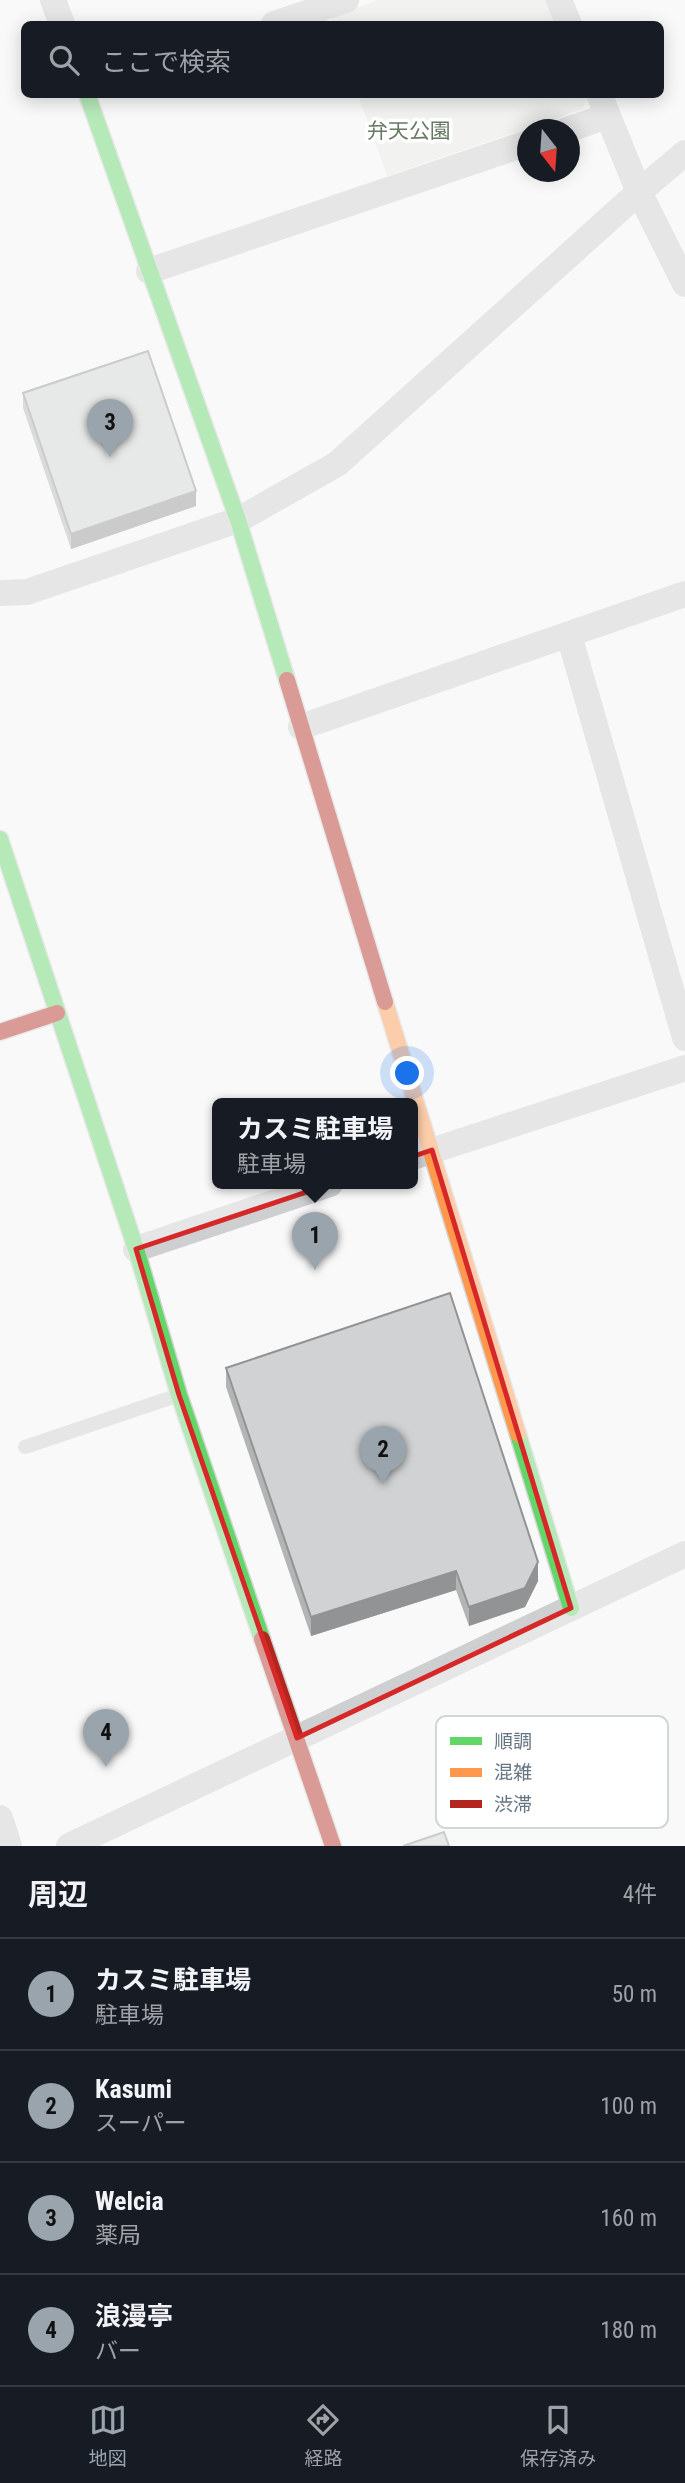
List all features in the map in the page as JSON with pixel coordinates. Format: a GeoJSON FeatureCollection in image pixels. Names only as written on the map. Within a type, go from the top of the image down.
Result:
{"type":"FeatureCollection","features":[{"type":"Feature","properties":{"kind":"street"},"geometry":{"type":"LineString","coordinates":[[53,0],[61,21]]}},
{"type":"Feature","properties":{"kind":"street"},"geometry":{"type":"LineString","coordinates":[[283,21],[346,0]]}},
{"type":"Feature","properties":{"kind":"street"},"geometry":{"type":"LineString","coordinates":[[559,0],[568,21]]}},
{"type":"Feature","properties":{"kind":"street"},"geometry":{"type":"LineString","coordinates":[[88,98],[238,520],[301,727],[406,1098]]}},
{"type":"Feature","properties":{"kind":"street"},"geometry":{"type":"LineString","coordinates":[[580,121],[603,105],[639,192],[685,284]]}},
{"type":"Feature","properties":{"kind":"street"},"geometry":{"type":"LineString","coordinates":[[149,271],[517,146]]}},
{"type":"Feature","properties":{"kind":"street"},"geometry":{"type":"LineString","coordinates":[[0,593],[27,592],[238,520],[337,464],[685,153]]}},
{"type":"Feature","properties":{"kind":"street"},"geometry":{"type":"LineString","coordinates":[[301,727],[685,594]]}},
{"type":"Feature","properties":{"kind":"street"},"geometry":{"type":"LineString","coordinates":[[569,635],[685,1038]]}},
{"type":"Feature","properties":{"kind":"street"},"geometry":{"type":"LineString","coordinates":[[0,839],[136,1249],[179,1395],[333,1846]]}},
{"type":"Feature","properties":{"kind":"street"},"geometry":{"type":"LineString","coordinates":[[0,1032],[57,1013]]}},
{"type":"Feature","properties":{"kind":"street"},"geometry":{"type":"LineString","coordinates":[[571,1608],[422,1154],[685,1068]]}},
{"type":"Feature","properties":{"kind":"street"},"geometry":{"type":"LineString","coordinates":[[136,1249],[315,1189]]}},
{"type":"Feature","properties":{"kind":"street"},"geometry":{"type":"LineString","coordinates":[[69,1846],[685,1554]]}},
{"type":"Feature","properties":{"kind":"street"},"geometry":{"type":"LineString","coordinates":[[0,1818],[9,1846]]}},
{"type":"Feature","properties":{"kind":"lane"},"geometry":{"type":"LineString","coordinates":[[25,1447],[179,1395]]}},
{"type":"Feature","properties":{"kind":"highlighted area"},"geometry":{"type":"Polygon","coordinates":[[[432,1150],[571,1608],[297,1738],[179,1395],[136,1249],[432,1150]]]}},
{"type":"Feature","properties":{"kind":"green space"},"geometry":{"type":"Polygon","coordinates":[[[378,0],[552,0],[562,21],[333,21],[331,17],[378,0]]]}},
{"type":"Feature","properties":{"kind":"green space","name":"弁天公園"},"geometry":{"type":"Polygon","coordinates":[[[359,98],[587,98],[583,109],[554,119],[517,119],[517,132],[387,176],[359,98]]]}},
{"type":"Feature","properties":{"kind":"building"},"geometry":{"type":"Polygon","coordinates":[[[148,351],[196,491],[71,534],[23,393],[148,351]]]}},
{"type":"Feature","properties":{"kind":"building"},"geometry":{"type":"Polygon","coordinates":[[[450,1293],[538,1562],[525,1588],[469,1607],[456,1571],[311,1617],[226,1368],[450,1293]]]}},
{"type":"Feature","properties":{"kind":"building"},"geometry":{"type":"Polygon","coordinates":[[[444,1832],[449,1846],[403,1846],[444,1832]]]}},
{"type":"Feature","properties":{"kind":"traffic: fast"},"geometry":{"type":"LineString","coordinates":[[88,98],[238,520],[287,680]]}},
{"type":"Feature","properties":{"kind":"traffic: fast"},"geometry":{"type":"LineString","coordinates":[[0,839],[136,1249],[179,1395],[262,1639]]}},
{"type":"Feature","properties":{"kind":"traffic: fast"},"geometry":{"type":"LineString","coordinates":[[518,1434],[571,1608]]}},
{"type":"Feature","properties":{"kind":"traffic: slow"},"geometry":{"type":"LineString","coordinates":[[385,1002],[415,1098]]}},
{"type":"Feature","properties":{"kind":"traffic: slow"},"geometry":{"type":"LineString","coordinates":[[418,1109],[518,1434]]}},
{"type":"Feature","properties":{"kind":"traffic: jam"},"geometry":{"type":"LineString","coordinates":[[287,680],[385,1002]]}},
{"type":"Feature","properties":{"kind":"traffic: jam"},"geometry":{"type":"LineString","coordinates":[[0,1032],[57,1013]]}},
{"type":"Feature","properties":{"kind":"traffic: jam"},"geometry":{"type":"LineString","coordinates":[[262,1639],[333,1846]]}},
{"type":"Feature","properties":{"kind":"place","name":"Welcia"},"geometry":{"type":"Point","coordinates":[110,457]}},
{"type":"Feature","properties":{"kind":"place","name":"カスミ駐車場"},"geometry":{"type":"Point","coordinates":[315,1270]}},
{"type":"Feature","properties":{"kind":"place","name":"Kasumi"},"geometry":{"type":"Point","coordinates":[383,1484]}},
{"type":"Feature","properties":{"kind":"place","name":"浪漫亭"},"geometry":{"type":"Point","coordinates":[106,1767]}}]}
